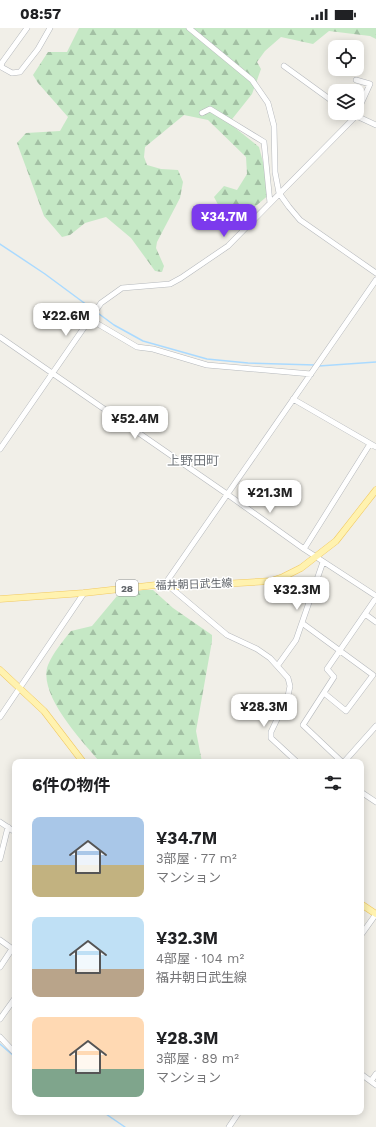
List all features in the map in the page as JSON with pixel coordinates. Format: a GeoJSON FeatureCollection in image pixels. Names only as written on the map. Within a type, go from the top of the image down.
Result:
{"type":"FeatureCollection","features":[{"type":"Feature","properties":{"kind":"main road","name":"福井朝日武生線"},"geometry":{"type":"LineString","coordinates":[[0,599],[167,585],[271,580],[301,568],[336,541],[376,490]]}},
{"type":"Feature","properties":{"kind":"main road"},"geometry":{"type":"LineString","coordinates":[[0,670],[44,711],[81,759]]}},
{"type":"Feature","properties":{"kind":"main road"},"geometry":{"type":"LineString","coordinates":[[364,906],[376,914]]}},
{"type":"Feature","properties":{"kind":"street"},"geometry":{"type":"LineString","coordinates":[[27,28],[1,64],[1,67],[12,73],[20,72],[38,49],[50,28]]}},
{"type":"Feature","properties":{"kind":"street"},"geometry":{"type":"LineString","coordinates":[[188,28],[252,80],[268,103],[274,126],[275,172],[279,193],[300,220],[376,273]]}},
{"type":"Feature","properties":{"kind":"street"},"geometry":{"type":"LineString","coordinates":[[284,66],[328,97]]}},
{"type":"Feature","properties":{"kind":"street"},"geometry":{"type":"LineString","coordinates":[[356,80],[370,84],[364,97]]}},
{"type":"Feature","properties":{"kind":"street"},"geometry":{"type":"LineString","coordinates":[[202,113],[210,109],[264,142],[270,203]]}},
{"type":"Feature","properties":{"kind":"street"},"geometry":{"type":"LineString","coordinates":[[0,449],[101,303],[122,288],[132,286],[159,286],[181,278],[228,246],[352,120]]}},
{"type":"Feature","properties":{"kind":"street"},"geometry":{"type":"LineString","coordinates":[[363,120],[376,125]]}},
{"type":"Feature","properties":{"kind":"street"},"geometry":{"type":"LineString","coordinates":[[293,759],[271,738],[271,732],[280,714],[290,686],[288,678],[278,664],[257,649],[227,635],[167,585],[312,371],[376,280]]}},
{"type":"Feature","properties":{"kind":"street"},"geometry":{"type":"LineString","coordinates":[[98,324],[137,347],[153,349],[207,365],[312,371]]}},
{"type":"Feature","properties":{"kind":"street"},"geometry":{"type":"LineString","coordinates":[[0,337],[228,494],[304,549],[376,597],[327,669],[334,676],[303,725],[340,759]]}},
{"type":"Feature","properties":{"kind":"street"},"geometry":{"type":"LineString","coordinates":[[294,399],[376,447]]}},
{"type":"Feature","properties":{"kind":"street"},"geometry":{"type":"LineString","coordinates":[[304,549],[370,444]]}},
{"type":"Feature","properties":{"kind":"street"},"geometry":{"type":"LineString","coordinates":[[278,664],[296,640],[323,562]]}},
{"type":"Feature","properties":{"kind":"street"},"geometry":{"type":"LineString","coordinates":[[0,717],[84,593]]}},
{"type":"Feature","properties":{"kind":"street"},"geometry":{"type":"LineString","coordinates":[[365,614],[376,622]]}},
{"type":"Feature","properties":{"kind":"street"},"geometry":{"type":"LineString","coordinates":[[302,623],[373,675],[346,711],[324,693]]}},
{"type":"Feature","properties":{"kind":"street"},"geometry":{"type":"LineString","coordinates":[[346,759],[375,730]]}},
{"type":"Feature","properties":{"kind":"street"},"geometry":{"type":"LineString","coordinates":[[364,794],[376,802]]}},
{"type":"Feature","properties":{"kind":"street"},"geometry":{"type":"LineString","coordinates":[[0,822],[12,830]]}},
{"type":"Feature","properties":{"kind":"street"},"geometry":{"type":"LineString","coordinates":[[0,859],[8,828]]}},
{"type":"Feature","properties":{"kind":"street"},"geometry":{"type":"LineString","coordinates":[[364,932],[376,914]]}},
{"type":"Feature","properties":{"kind":"street"},"geometry":{"type":"LineString","coordinates":[[0,940],[12,949]]}},
{"type":"Feature","properties":{"kind":"street"},"geometry":{"type":"LineString","coordinates":[[0,967],[12,952]]}},
{"type":"Feature","properties":{"kind":"street"},"geometry":{"type":"LineString","coordinates":[[0,1019],[12,1002]]}},
{"type":"Feature","properties":{"kind":"street"},"geometry":{"type":"LineString","coordinates":[[0,1037],[12,1050]]}},
{"type":"Feature","properties":{"kind":"street"},"geometry":{"type":"LineString","coordinates":[[371,1081],[376,1074]]}},
{"type":"Feature","properties":{"kind":"street"},"geometry":{"type":"LineString","coordinates":[[364,1076],[376,1085]]}},
{"type":"Feature","properties":{"kind":"street"},"geometry":{"type":"LineString","coordinates":[[229,1127],[237,1115]]}},
{"type":"Feature","properties":{"kind":"green space"},"geometry":{"type":"Polygon","coordinates":[[[79,28],[376,28],[376,39],[370,36],[329,31],[313,44],[281,37],[265,51],[257,62],[261,69],[252,94],[229,123],[259,147],[271,193],[237,222],[223,214],[214,197],[224,186],[237,190],[247,174],[246,157],[208,120],[184,115],[145,147],[144,157],[147,165],[161,169],[178,170],[183,182],[180,198],[157,242],[156,248],[164,266],[162,272],[155,271],[131,238],[106,217],[85,223],[70,235],[62,237],[44,216],[17,143],[26,133],[60,131],[68,117],[38,83],[33,75],[48,52],[67,52],[79,28]]]}},
{"type":"Feature","properties":{"kind":"green space"},"geometry":{"type":"Polygon","coordinates":[[[143,590],[153,590],[173,608],[212,635],[196,731],[201,759],[97,759],[73,730],[55,703],[49,690],[46,677],[48,665],[55,652],[71,631],[92,626],[117,596],[143,590]]]}},
{"type":"Feature","properties":{"kind":"waterway"},"geometry":{"type":"LineString","coordinates":[[0,244],[45,274],[114,325],[143,341],[207,359],[248,363],[315,365]]}},
{"type":"Feature","properties":{"kind":"waterway"},"geometry":{"type":"LineString","coordinates":[[319,366],[376,362]]}},
{"type":"Feature","properties":{"kind":"waterway"},"geometry":{"type":"LineString","coordinates":[[0,1044],[12,1054]]}},
{"type":"Feature","properties":{"kind":"waterway"},"geometry":{"type":"LineString","coordinates":[[107,1115],[125,1127]]}},
{"type":"Feature","properties":{"kind":"district","name":"上野田町"},"geometry":{"type":"Point","coordinates":[193,460]}}]}
